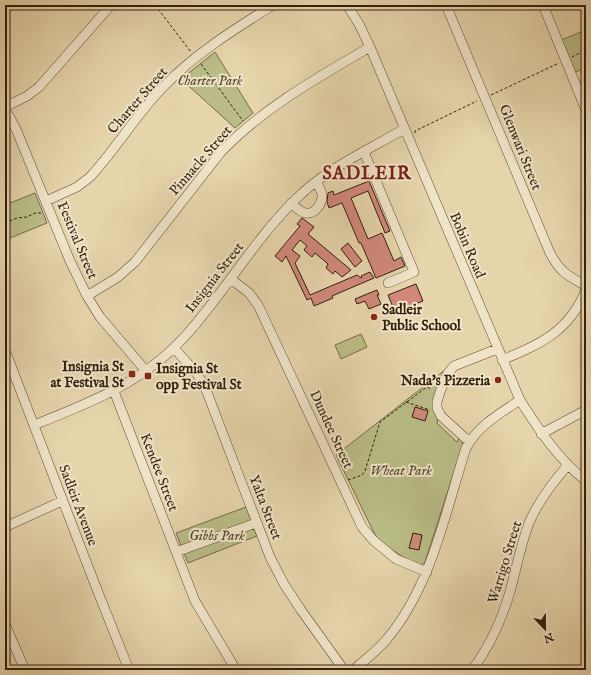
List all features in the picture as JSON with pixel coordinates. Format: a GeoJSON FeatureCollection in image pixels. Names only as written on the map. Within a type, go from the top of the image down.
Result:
{"type":"FeatureCollection","features":[{"type":"Feature","properties":{"kind":"street"},"geometry":{"type":"LineString","coordinates":[[5,108],[27,96],[39,87],[111,5]]}},
{"type":"Feature","properties":{"kind":"street","name":"Charter Street"},"geometry":{"type":"LineString","coordinates":[[46,201],[77,188],[90,178],[165,85],[196,57],[230,32],[273,5]]}},
{"type":"Feature","properties":{"kind":"street","name":"Bobin Road"},"geometry":{"type":"LineString","coordinates":[[347,5],[370,46],[497,349],[520,400],[541,434],[568,465],[586,481]]}},
{"type":"Feature","properties":{"kind":"street","name":"Glenwari Street"},"geometry":{"type":"LineString","coordinates":[[446,5],[550,253],[556,264],[565,274],[586,286]]}},
{"type":"Feature","properties":{"kind":"street"},"geometry":{"type":"LineString","coordinates":[[543,5],[586,110]]}},
{"type":"Feature","properties":{"kind":"street","name":"Pinnacle Street"},"geometry":{"type":"LineString","coordinates":[[87,296],[118,277],[135,262],[221,152],[234,138],[276,104],[370,46]]}},
{"type":"Feature","properties":{"kind":"street","name":"Festival Street"},"geometry":{"type":"LineString","coordinates":[[5,108],[16,129],[70,261],[87,296],[100,317],[146,371]]}},
{"type":"Feature","properties":{"kind":"street","name":"Insignia Street"},"geometry":{"type":"LineString","coordinates":[[34,425],[92,402],[114,391],[146,371],[174,348],[188,334],[272,225],[291,203],[328,173],[404,129]]}},
{"type":"Feature","properties":{"kind":"street"},"geometry":{"type":"LineString","coordinates":[[364,152],[414,272],[388,283]]}},
{"type":"Feature","properties":{"kind":"street"},"geometry":{"type":"LineString","coordinates":[[291,203],[299,211],[306,213],[312,212],[318,208],[322,201],[322,192],[316,182]]}},
{"type":"Feature","properties":{"kind":"street","name":"Dundee Street"},"geometry":{"type":"LineString","coordinates":[[231,279],[250,293],[258,305],[362,527],[374,541],[396,559],[427,572]]}},
{"type":"Feature","properties":{"kind":"street"},"geometry":{"type":"LineString","coordinates":[[502,360],[535,346],[556,332],[578,306],[586,290]]}},
{"type":"Feature","properties":{"kind":"street","name":"Yalta Street"},"geometry":{"type":"LineString","coordinates":[[174,348],[197,374],[205,387],[256,523],[270,557],[284,584],[300,610],[344,670]]}},
{"type":"Feature","properties":{"kind":"street"},"geometry":{"type":"LineString","coordinates":[[470,440],[465,438],[441,416],[437,408],[437,402],[448,373],[454,366],[497,349]]}},
{"type":"Feature","properties":{"kind":"street","name":"Sadleir Avenue"},"geometry":{"type":"LineString","coordinates":[[5,350],[62,501],[129,670]]}},
{"type":"Feature","properties":{"kind":"street","name":"Kendee Street"},"geometry":{"type":"LineString","coordinates":[[114,391],[195,601],[236,670]]}},
{"type":"Feature","properties":{"kind":"street"},"geometry":{"type":"LineString","coordinates":[[353,670],[386,640],[401,621],[416,596],[427,572],[466,448],[473,435],[488,421],[520,400]]}},
{"type":"Feature","properties":{"kind":"street"},"geometry":{"type":"LineString","coordinates":[[541,434],[586,410]]}},
{"type":"Feature","properties":{"kind":"street","name":"Warrigo Street"},"geometry":{"type":"LineString","coordinates":[[472,670],[486,649],[500,622],[512,586],[526,533],[532,518],[540,502],[568,465]]}},
{"type":"Feature","properties":{"kind":"street"},"geometry":{"type":"LineString","coordinates":[[5,526],[62,501]]}},
{"type":"Feature","properties":{"kind":"street"},"geometry":{"type":"LineString","coordinates":[[176,552],[256,523]]}},
{"type":"Feature","properties":{"kind":"street"},"geometry":{"type":"LineString","coordinates":[[5,624],[25,670]]}},
{"type":"Feature","properties":{"kind":"path"},"geometry":{"type":"LineString","coordinates":[[155,5],[193,54]]}},
{"type":"Feature","properties":{"kind":"path"},"geometry":{"type":"LineString","coordinates":[[568,56],[572,57],[586,50]]}},
{"type":"Feature","properties":{"kind":"path"},"geometry":{"type":"LineString","coordinates":[[488,94],[490,95],[560,63],[560,59]]}},
{"type":"Feature","properties":{"kind":"path"},"geometry":{"type":"LineString","coordinates":[[200,62],[245,123]]}},
{"type":"Feature","properties":{"kind":"path"},"geometry":{"type":"LineString","coordinates":[[415,136],[415,131],[479,100]]}},
{"type":"Feature","properties":{"kind":"path"},"geometry":{"type":"LineString","coordinates":[[5,223],[18,218],[27,217],[35,213],[42,213]]}},
{"type":"Feature","properties":{"kind":"path"},"geometry":{"type":"LineString","coordinates":[[341,482],[362,474],[365,471],[380,422],[427,386],[440,392]]}},
{"type":"Feature","properties":{"kind":"path"},"geometry":{"type":"LineString","coordinates":[[406,402],[433,411],[438,411]]}},
{"type":"Feature","properties":{"kind":"green space"},"geometry":{"type":"Polygon","coordinates":[[[586,30],[586,67],[574,73],[561,40],[586,30]]]}},
{"type":"Feature","properties":{"kind":"green space","name":"Charter Park"},"geometry":{"type":"Polygon","coordinates":[[[215,52],[253,113],[235,128],[181,79],[215,52]]]}},
{"type":"Feature","properties":{"kind":"green space"},"geometry":{"type":"Polygon","coordinates":[[[35,193],[47,223],[5,240],[5,205],[35,193]]]}},
{"type":"Feature","properties":{"kind":"green space"},"geometry":{"type":"Polygon","coordinates":[[[361,334],[367,347],[341,359],[335,345],[361,334]]]}},
{"type":"Feature","properties":{"kind":"green space","name":"Wheat Park"},"geometry":{"type":"Polygon","coordinates":[[[445,370],[437,423],[457,442],[460,436],[463,444],[425,562],[423,564],[416,565],[378,541],[336,455],[445,370]]]}},
{"type":"Feature","properties":{"kind":"green space","name":"Gibbs Park"},"geometry":{"type":"Polygon","coordinates":[[[246,507],[257,536],[188,563],[176,533],[246,507]]]}},
{"type":"Feature","properties":{"kind":"building"},"geometry":{"type":"Polygon","coordinates":[[[369,181],[390,231],[385,233],[368,191],[351,198],[368,239],[382,233],[394,261],[401,257],[405,266],[376,278],[342,203],[329,208],[327,202],[328,193],[333,191],[334,195],[369,181]]]}},
{"type":"Feature","properties":{"kind":"building"},"geometry":{"type":"Polygon","coordinates":[[[302,218],[314,227],[308,234],[351,270],[342,277],[335,271],[333,274],[326,268],[328,264],[315,253],[312,257],[304,250],[307,246],[300,240],[292,250],[300,256],[295,263],[310,295],[357,275],[361,278],[361,276],[370,272],[374,278],[332,296],[333,298],[314,306],[311,298],[307,300],[286,256],[282,262],[275,256],[300,226],[297,224],[302,218]]]}},
{"type":"Feature","properties":{"kind":"building"},"geometry":{"type":"Polygon","coordinates":[[[348,243],[362,261],[355,267],[341,249],[348,243]]]}},
{"type":"Feature","properties":{"kind":"building"},"geometry":{"type":"Polygon","coordinates":[[[416,284],[423,301],[395,312],[388,295],[416,284]]]}},
{"type":"Feature","properties":{"kind":"building"},"geometry":{"type":"Polygon","coordinates":[[[377,290],[379,295],[377,295],[381,304],[369,309],[365,301],[357,304],[355,299],[377,290]]]}},
{"type":"Feature","properties":{"kind":"building"},"geometry":{"type":"Polygon","coordinates":[[[415,407],[428,411],[425,421],[412,417],[415,407]]]}},
{"type":"Feature","properties":{"kind":"building"},"geometry":{"type":"Polygon","coordinates":[[[413,533],[422,535],[419,550],[409,548],[413,533]]]}},
{"type":"Feature","properties":{"kind":"place","name":"Sadleir Public School"},"geometry":{"type":"Point","coordinates":[374,317]}},
{"type":"Feature","properties":{"kind":"place","name":"Insignia St at Festival St"},"geometry":{"type":"Point","coordinates":[132,374]}},
{"type":"Feature","properties":{"kind":"place","name":"Insignia St opp Festival St"},"geometry":{"type":"Point","coordinates":[148,376]}},
{"type":"Feature","properties":{"kind":"place","name":"Nada's Pizzeria"},"geometry":{"type":"Point","coordinates":[498,380]}},
{"type":"Feature","properties":{"kind":"district","name":"SADLEIR"},"geometry":{"type":"Point","coordinates":[367,173]}}]}
